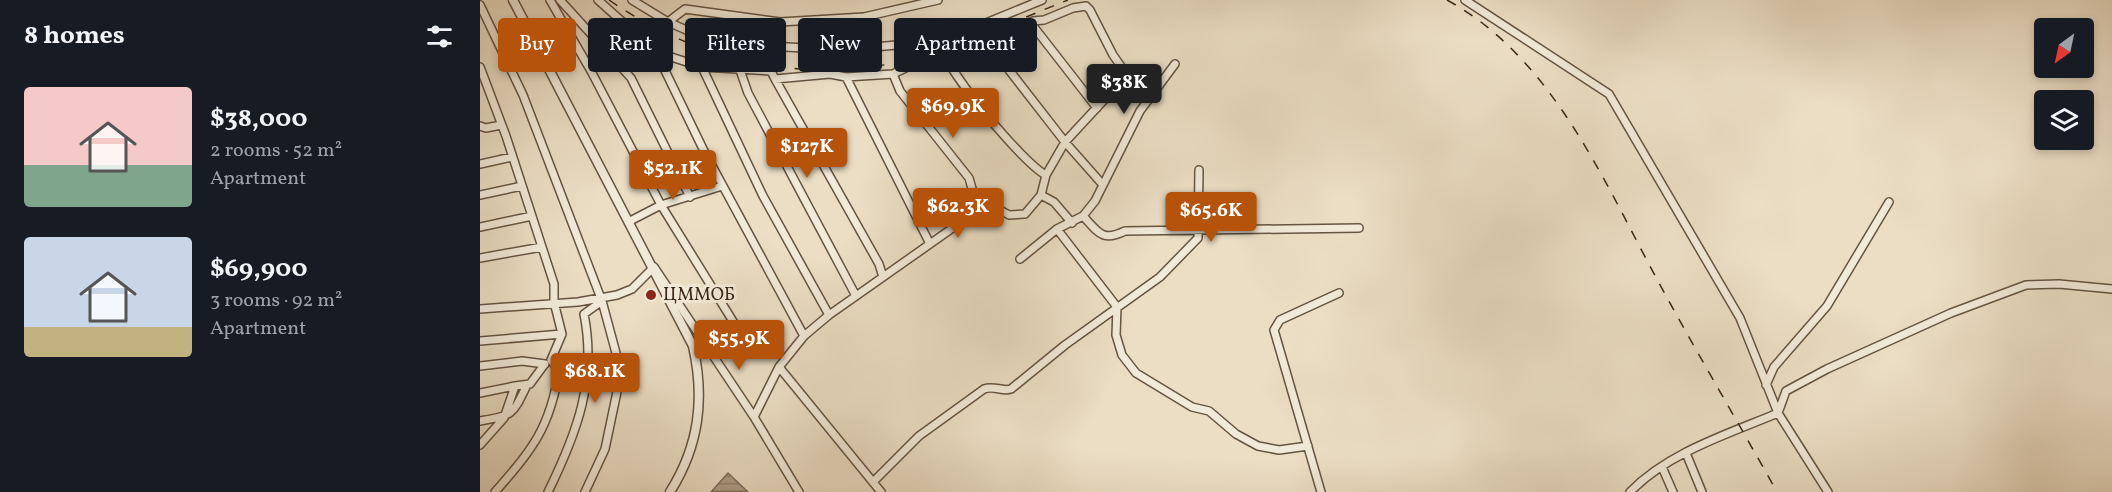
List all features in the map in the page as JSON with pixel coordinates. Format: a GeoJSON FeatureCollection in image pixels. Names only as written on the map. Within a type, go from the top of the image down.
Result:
{"type":"FeatureCollection","features":[{"type":"Feature","properties":{"kind":"street"},"geometry":{"type":"LineString","coordinates":[[513,0],[686,330],[699,371],[699,413],[694,443],[685,468],[670,492]]}},
{"type":"Feature","properties":{"kind":"street"},"geometry":{"type":"LineString","coordinates":[[550,0],[591,71],[661,205],[734,323],[712,338],[704,340]]}},
{"type":"Feature","properties":{"kind":"street"},"geometry":{"type":"LineString","coordinates":[[561,0],[631,78],[690,197]]}},
{"type":"Feature","properties":{"kind":"street"},"geometry":{"type":"LineString","coordinates":[[598,0],[618,18]]}},
{"type":"Feature","properties":{"kind":"street"},"geometry":{"type":"LineString","coordinates":[[632,0],[661,18]]}},
{"type":"Feature","properties":{"kind":"street"},"geometry":{"type":"LineString","coordinates":[[686,9],[687,0]]}},
{"type":"Feature","properties":{"kind":"street"},"geometry":{"type":"LineString","coordinates":[[673,18],[686,9],[780,22],[864,17],[938,0]]}},
{"type":"Feature","properties":{"kind":"street"},"geometry":{"type":"LineString","coordinates":[[673,24],[707,39],[733,44],[840,50],[942,41],[1042,0]]}},
{"type":"Feature","properties":{"kind":"street"},"geometry":{"type":"LineString","coordinates":[[1465,0],[1609,94],[1740,318],[1778,413],[1828,492]]}},
{"type":"Feature","properties":{"kind":"street"},"geometry":{"type":"LineString","coordinates":[[480,5],[523,95],[601,299],[616,353],[618,387],[605,449],[585,492]]}},
{"type":"Feature","properties":{"kind":"street"},"geometry":{"type":"LineString","coordinates":[[754,417],[779,367],[804,336],[829,315],[972,214],[991,205],[1016,216],[1025,214],[1041,195],[1046,175],[1065,142],[1127,75],[1113,55],[1090,10],[1081,6],[1053,18],[1037,21]]}},
{"type":"Feature","properties":{"kind":"street"},"geometry":{"type":"LineString","coordinates":[[1037,31],[1097,108]]}},
{"type":"Feature","properties":{"kind":"street"},"geometry":{"type":"LineString","coordinates":[[1020,259],[1057,229],[1083,216],[1103,184],[1140,111],[1174,64]]}},
{"type":"Feature","properties":{"kind":"street"},"geometry":{"type":"LineString","coordinates":[[480,67],[554,284],[554,302],[562,334],[540,374],[527,385],[511,413],[480,445]]}},
{"type":"Feature","properties":{"kind":"street"},"geometry":{"type":"LineString","coordinates":[[666,72],[722,186],[804,336]]}},
{"type":"Feature","properties":{"kind":"street"},"geometry":{"type":"LineString","coordinates":[[704,72],[763,196],[829,315]]}},
{"type":"Feature","properties":{"kind":"street"},"geometry":{"type":"LineString","coordinates":[[741,72],[748,93],[856,296]]}},
{"type":"Feature","properties":{"kind":"street"},"geometry":{"type":"LineString","coordinates":[[772,72],[879,264],[883,277]]}},
{"type":"Feature","properties":{"kind":"street"},"geometry":{"type":"LineString","coordinates":[[775,79],[830,74],[846,77],[897,72]]}},
{"type":"Feature","properties":{"kind":"street"},"geometry":{"type":"LineString","coordinates":[[954,72],[976,102],[1046,175]]}},
{"type":"Feature","properties":{"kind":"street"},"geometry":{"type":"LineString","coordinates":[[1011,72],[1065,142],[1103,184]]}},
{"type":"Feature","properties":{"kind":"street"},"geometry":{"type":"LineString","coordinates":[[893,74],[900,91],[969,178],[973,192],[972,214]]}},
{"type":"Feature","properties":{"kind":"street"},"geometry":{"type":"LineString","coordinates":[[846,77],[930,244]]}},
{"type":"Feature","properties":{"kind":"street"},"geometry":{"type":"LineString","coordinates":[[482,128],[501,125]]}},
{"type":"Feature","properties":{"kind":"street"},"geometry":{"type":"LineString","coordinates":[[480,164],[512,157]]}},
{"type":"Feature","properties":{"kind":"street"},"geometry":{"type":"LineString","coordinates":[[874,481],[919,436],[984,389],[990,387],[1011,389],[1117,307],[1160,277],[1174,260],[1194,243],[1200,231],[1199,170]]}},
{"type":"Feature","properties":{"kind":"street"},"geometry":{"type":"LineString","coordinates":[[480,195],[522,186]]}},
{"type":"Feature","properties":{"kind":"street"},"geometry":{"type":"LineString","coordinates":[[630,221],[661,205],[722,186]]}},
{"type":"Feature","properties":{"kind":"street"},"geometry":{"type":"LineString","coordinates":[[1041,195],[1054,202],[1071,223]]}},
{"type":"Feature","properties":{"kind":"street"},"geometry":{"type":"LineString","coordinates":[[1766,385],[1774,367],[1827,306],[1889,202]]}},
{"type":"Feature","properties":{"kind":"street"},"geometry":{"type":"LineString","coordinates":[[480,227],[532,216]]}},
{"type":"Feature","properties":{"kind":"street"},"geometry":{"type":"LineString","coordinates":[[1083,216],[1103,237],[1109,238],[1125,231],[1359,228]]}},
{"type":"Feature","properties":{"kind":"street"},"geometry":{"type":"LineString","coordinates":[[1057,229],[1117,307],[1116,335],[1122,355],[1136,373],[1192,407],[1209,411],[1236,434],[1258,446],[1279,450],[1308,446]]}},
{"type":"Feature","properties":{"kind":"street"},"geometry":{"type":"LineString","coordinates":[[480,258],[542,247]]}},
{"type":"Feature","properties":{"kind":"street"},"geometry":{"type":"LineString","coordinates":[[480,309],[601,299],[632,289],[654,267]]}},
{"type":"Feature","properties":{"kind":"street"},"geometry":{"type":"LineString","coordinates":[[654,267],[754,417],[799,492]]}},
{"type":"Feature","properties":{"kind":"street"},"geometry":{"type":"LineString","coordinates":[[1630,492],[1638,489],[1662,466],[1686,453],[1778,413],[1786,391],[1827,369],[1951,313],[2026,285],[2060,284],[2112,289]]}},
{"type":"Feature","properties":{"kind":"street"},"geometry":{"type":"LineString","coordinates":[[1321,492],[1274,330],[1280,320],[1339,293]]}},
{"type":"Feature","properties":{"kind":"street"},"geometry":{"type":"LineString","coordinates":[[548,492],[571,445],[585,394],[590,344],[584,314],[601,299]]}},
{"type":"Feature","properties":{"kind":"street"},"geometry":{"type":"LineString","coordinates":[[480,341],[562,334]]}},
{"type":"Feature","properties":{"kind":"street"},"geometry":{"type":"LineString","coordinates":[[480,366],[522,361],[547,363],[559,371],[553,406],[535,442],[495,492]]}},
{"type":"Feature","properties":{"kind":"street"},"geometry":{"type":"LineString","coordinates":[[779,367],[881,492]]}},
{"type":"Feature","properties":{"kind":"street"},"geometry":{"type":"LineString","coordinates":[[480,393],[527,385]]}},
{"type":"Feature","properties":{"kind":"street"},"geometry":{"type":"LineString","coordinates":[[504,418],[515,386]]}},
{"type":"Feature","properties":{"kind":"street"},"geometry":{"type":"LineString","coordinates":[[480,421],[504,418]]}},
{"type":"Feature","properties":{"kind":"street"},"geometry":{"type":"LineString","coordinates":[[1686,453],[1702,492]]}},
{"type":"Feature","properties":{"kind":"street"},"geometry":{"type":"LineString","coordinates":[[1662,466],[1673,492]]}},
{"type":"Feature","properties":{"kind":"shaded area"},"geometry":{"type":"Polygon","coordinates":[[[728,473],[748,492],[711,492],[728,473]]]}},
{"type":"Feature","properties":{"kind":"railway"},"geometry":{"type":"LineString","coordinates":[[609,0],[644,22],[681,40],[720,54],[759,64],[799,69],[840,70],[881,65],[922,56],[978,37],[1068,0]]}},
{"type":"Feature","properties":{"kind":"railway"},"geometry":{"type":"LineString","coordinates":[[1447,0],[1484,25],[1517,54],[1546,88],[1572,125],[1596,164],[1673,309],[1777,492]]}},
{"type":"Feature","properties":{"kind":"place","name":"ЦММОБ"},"geometry":{"type":"Point","coordinates":[651,295]}}]}
